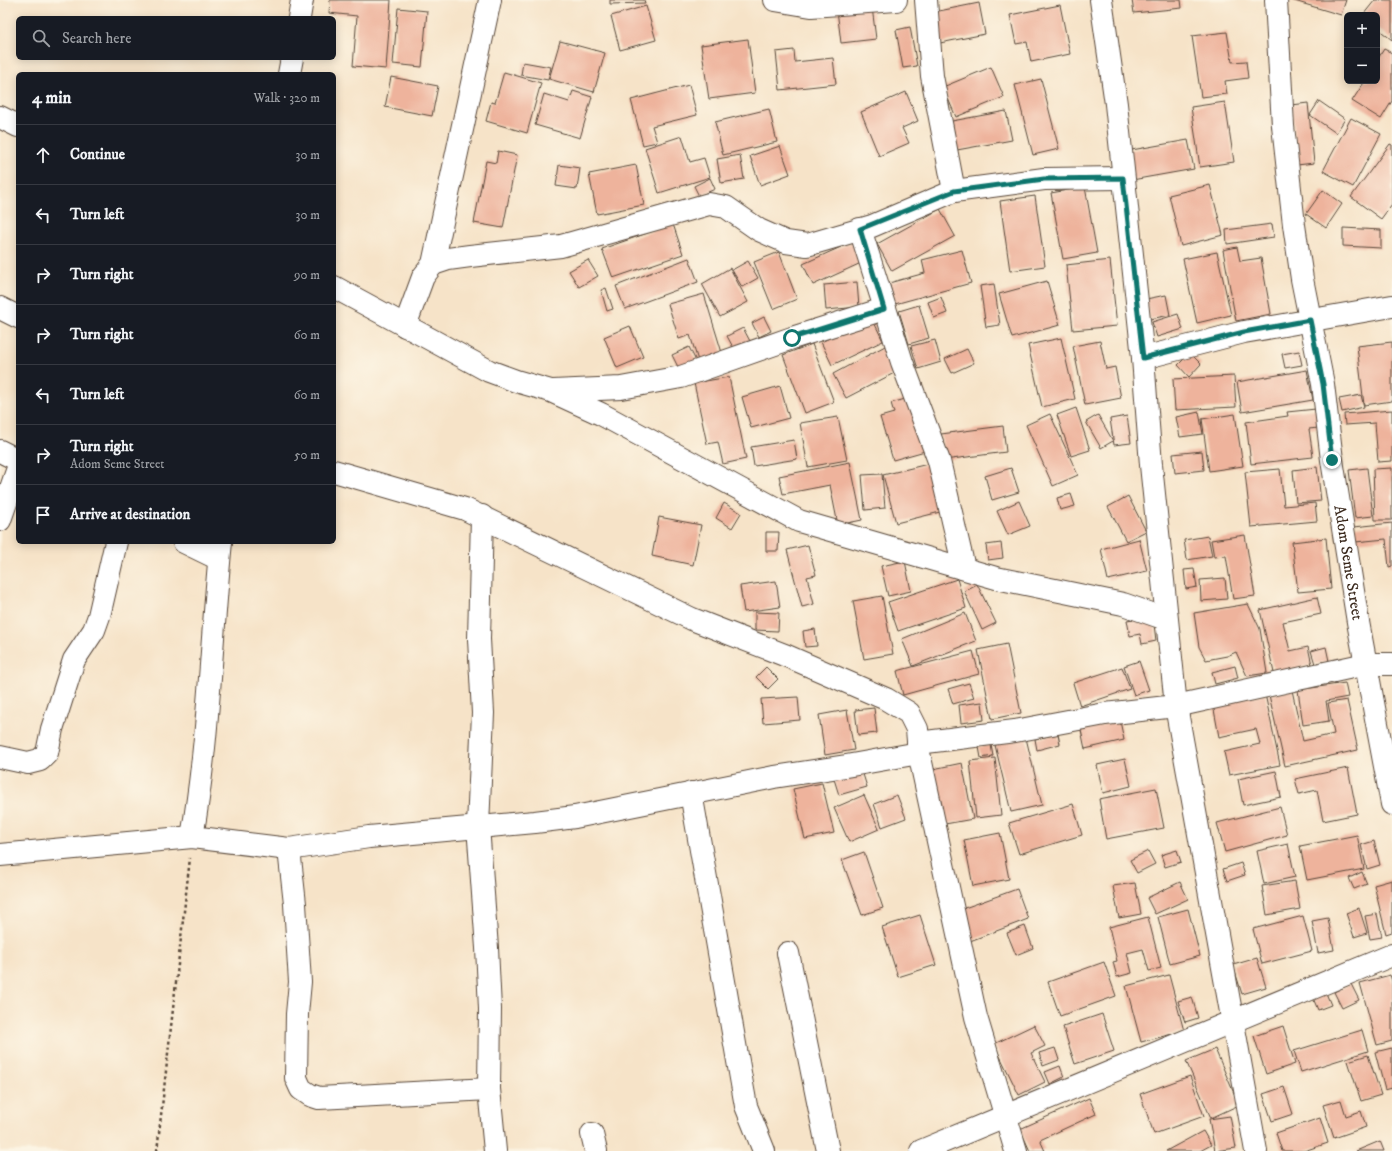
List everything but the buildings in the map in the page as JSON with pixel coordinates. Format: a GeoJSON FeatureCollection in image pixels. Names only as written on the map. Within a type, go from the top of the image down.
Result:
{"type":"FeatureCollection","features":[{"type":"Feature","properties":{"kind":"street"},"geometry":{"type":"LineString","coordinates":[[299,16],[302,0]]}},
{"type":"Feature","properties":{"kind":"street"},"geometry":{"type":"LineString","coordinates":[[405,326],[423,277],[433,264],[490,0]]}},
{"type":"Feature","properties":{"kind":"street"},"geometry":{"type":"LineString","coordinates":[[775,0],[811,6],[896,0]]}},
{"type":"Feature","properties":{"kind":"street"},"geometry":{"type":"LineString","coordinates":[[926,0],[932,76],[954,191]]}},
{"type":"Feature","properties":{"kind":"street"},"geometry":{"type":"LineString","coordinates":[[1101,0],[1116,104],[1143,358],[1166,619],[1176,706],[1243,1086],[1256,1151]]}},
{"type":"Feature","properties":{"kind":"street","name":"Adom Seme Street"},"geometry":{"type":"LineString","coordinates":[[1276,0],[1288,180],[1302,279],[1323,384],[1332,460],[1366,664],[1392,804]]}},
{"type":"Feature","properties":{"kind":"street"},"geometry":{"type":"LineString","coordinates":[[289,72],[292,60]]}},
{"type":"Feature","properties":{"kind":"street"},"geometry":{"type":"LineString","coordinates":[[0,117],[16,125]]}},
{"type":"Feature","properties":{"kind":"street"},"geometry":{"type":"LineString","coordinates":[[433,264],[448,259],[561,246],[709,204],[726,208],[759,230],[786,242],[807,245],[860,229],[954,191],[1044,179],[1123,178]]}},
{"type":"Feature","properties":{"kind":"street"},"geometry":{"type":"LineString","coordinates":[[860,229],[884,309],[939,461],[964,568]]}},
{"type":"Feature","properties":{"kind":"street"},"geometry":{"type":"LineString","coordinates":[[336,288],[489,371],[516,381],[551,391],[601,414],[800,521],[827,531],[996,578],[1123,604],[1166,619]]}},
{"type":"Feature","properties":{"kind":"street"},"geometry":{"type":"LineString","coordinates":[[1143,358],[1244,332],[1392,306]]}},
{"type":"Feature","properties":{"kind":"street"},"geometry":{"type":"LineString","coordinates":[[0,308],[16,316]]}},
{"type":"Feature","properties":{"kind":"street"},"geometry":{"type":"LineString","coordinates":[[551,391],[621,388],[681,377],[792,338],[884,309]]}},
{"type":"Feature","properties":{"kind":"street"},"geometry":{"type":"LineString","coordinates":[[0,451],[16,459]]}},
{"type":"Feature","properties":{"kind":"street"},"geometry":{"type":"LineString","coordinates":[[336,472],[394,487],[465,509],[482,516],[692,619],[787,656],[886,699],[909,713],[917,729],[918,748],[976,1017],[1016,1151]]}},
{"type":"Feature","properties":{"kind":"street"},"geometry":{"type":"LineString","coordinates":[[0,520],[16,474]]}},
{"type":"Feature","properties":{"kind":"street"},"geometry":{"type":"LineString","coordinates":[[482,516],[479,639],[483,713],[478,826],[490,1009],[489,1089],[495,1151]]}},
{"type":"Feature","properties":{"kind":"street"},"geometry":{"type":"LineString","coordinates":[[0,757],[28,764],[40,760],[47,753],[52,729],[74,660],[94,630],[99,616],[116,544]]}},
{"type":"Feature","properties":{"kind":"street"},"geometry":{"type":"LineString","coordinates":[[192,837],[212,675],[220,550],[193,544]]}},
{"type":"Feature","properties":{"kind":"street"},"geometry":{"type":"LineString","coordinates":[[0,855],[192,837],[289,849],[369,837],[575,817],[774,777],[846,766],[918,748],[1105,714],[1176,706],[1366,664],[1392,664]]}},
{"type":"Feature","properties":{"kind":"street"},"geometry":{"type":"LineString","coordinates":[[690,793],[746,1106],[764,1151]]}},
{"type":"Feature","properties":{"kind":"street"},"geometry":{"type":"LineString","coordinates":[[289,849],[295,904],[300,982],[297,1014],[296,1078],[301,1089],[310,1095],[319,1098],[489,1089]]}},
{"type":"Feature","properties":{"kind":"street"},"geometry":{"type":"LineString","coordinates":[[788,953],[828,1151]]}},
{"type":"Feature","properties":{"kind":"street"},"geometry":{"type":"LineString","coordinates":[[922,1151],[1233,1023],[1392,955]]}},
{"type":"Feature","properties":{"kind":"path"},"geometry":{"type":"LineString","coordinates":[[157,1151],[192,837]]}},
{"type":"Feature","properties":{"kind":"route"},"geometry":{"type":"LineString","coordinates":[[792,338],[884,309],[860,229],[872,226],[954,191],[1044,179],[1081,177],[1123,178],[1143,358],[1244,332],[1310,320],[1323,384],[1332,460]]}}]}
